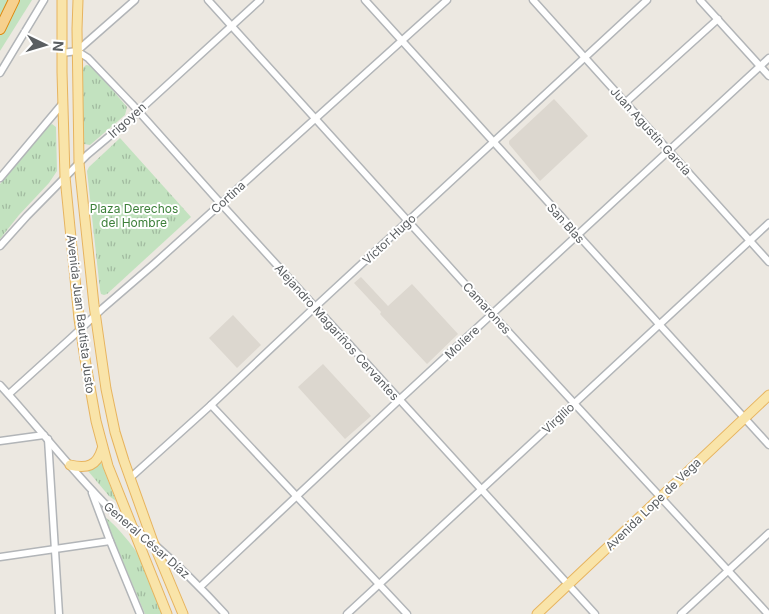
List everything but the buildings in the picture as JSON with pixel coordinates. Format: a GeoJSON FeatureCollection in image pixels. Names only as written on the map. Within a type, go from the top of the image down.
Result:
{"type":"FeatureCollection","features":[{"type":"Feature","properties":{"kind":"highway"},"geometry":{"type":"LineString","coordinates":[[0,29],[14,0]]}},
{"type":"Feature","properties":{"kind":"main road","name":"Avenida Juan Bautista Justo"},"geometry":{"type":"LineString","coordinates":[[62,0],[62,103],[65,177],[81,329],[90,394],[108,466],[167,614]]}},
{"type":"Feature","properties":{"kind":"main road","name":"Avenida Juan Bautista Justo"},"geometry":{"type":"LineString","coordinates":[[78,0],[79,163],[106,389],[124,461],[153,542],[183,614]]}},
{"type":"Feature","properties":{"kind":"main road","name":"Avenida Lope de Vega"},"geometry":{"type":"LineString","coordinates":[[537,614],[769,394]]}},
{"type":"Feature","properties":{"kind":"main road"},"geometry":{"type":"LineString","coordinates":[[70,465],[80,467],[93,464],[99,457],[102,448]]}},
{"type":"Feature","properties":{"kind":"street"},"geometry":{"type":"LineString","coordinates":[[0,73],[44,0]]}},
{"type":"Feature","properties":{"kind":"street"},"geometry":{"type":"LineString","coordinates":[[62,53],[77,51],[135,0]]}},
{"type":"Feature","properties":{"kind":"street","name":"Camarones"},"geometry":{"type":"LineString","coordinates":[[208,0],[492,314],[768,614]]}},
{"type":"Feature","properties":{"kind":"street","name":"Irigoyen"},"geometry":{"type":"LineString","coordinates":[[0,246],[87,154],[138,111],[260,0]]}},
{"type":"Feature","properties":{"kind":"street","name":"San Blas"},"geometry":{"type":"LineString","coordinates":[[365,0],[769,445]]}},
{"type":"Feature","properties":{"kind":"street","name":"Cortina"},"geometry":{"type":"LineString","coordinates":[[9,394],[448,0]]}},
{"type":"Feature","properties":{"kind":"street","name":"Juan Agustín García"},"geometry":{"type":"LineString","coordinates":[[532,0],[769,262]]}},
{"type":"Feature","properties":{"kind":"street","name":"Víctor Hugo"},"geometry":{"type":"LineString","coordinates":[[130,478],[647,0]]}},
{"type":"Feature","properties":{"kind":"street"},"geometry":{"type":"LineString","coordinates":[[700,0],[769,76]]}},
{"type":"Feature","properties":{"kind":"street"},"geometry":{"type":"LineString","coordinates":[[626,103],[718,19]]}},
{"type":"Feature","properties":{"kind":"street","name":"Alejandro Magariños Cervantes"},"geometry":{"type":"LineString","coordinates":[[77,51],[88,58],[138,111],[220,204],[595,614]]}},
{"type":"Feature","properties":{"kind":"street","name":"Moliere"},"geometry":{"type":"LineString","coordinates":[[200,587],[769,58]]}},
{"type":"Feature","properties":{"kind":"street"},"geometry":{"type":"LineString","coordinates":[[0,178],[62,103]]}},
{"type":"Feature","properties":{"kind":"street","name":"Virgilio"},"geometry":{"type":"LineString","coordinates":[[347,614],[769,223]]}},
{"type":"Feature","properties":{"kind":"street","name":"General César Díaz"},"geometry":{"type":"LineString","coordinates":[[0,385],[115,514],[153,542],[225,614]]}},
{"type":"Feature","properties":{"kind":"street"},"geometry":{"type":"LineString","coordinates":[[211,405],[407,614]]}},
{"type":"Feature","properties":{"kind":"street"},"geometry":{"type":"LineString","coordinates":[[0,441],[46,437],[59,614]]}},
{"type":"Feature","properties":{"kind":"street"},"geometry":{"type":"LineString","coordinates":[[91,489],[140,614]]}},
{"type":"Feature","properties":{"kind":"street"},"geometry":{"type":"LineString","coordinates":[[681,614],[769,533]]}},
{"type":"Feature","properties":{"kind":"street"},"geometry":{"type":"LineString","coordinates":[[0,556],[110,541]]}},
{"type":"Feature","properties":{"kind":"shaded area"},"geometry":{"type":"Polygon","coordinates":[[[554,99],[588,136],[540,181],[509,144],[509,141],[554,99]]]}},
{"type":"Feature","properties":{"kind":"shaded area"},"geometry":{"type":"Polygon","coordinates":[[[361,277],[388,306],[412,284],[458,334],[427,364],[354,283],[361,277]]]}},
{"type":"Feature","properties":{"kind":"shaded area"},"geometry":{"type":"Polygon","coordinates":[[[233,315],[261,345],[237,368],[209,338],[233,315]]]}},
{"type":"Feature","properties":{"kind":"shaded area"},"geometry":{"type":"Polygon","coordinates":[[[323,364],[371,416],[345,439],[298,387],[323,364]]]}},
{"type":"Feature","properties":{"kind":"green space"},"geometry":{"type":"Polygon","coordinates":[[[0,0],[32,0],[0,51],[0,0]]]}},
{"type":"Feature","properties":{"kind":"green space"},"geometry":{"type":"Polygon","coordinates":[[[86,65],[92,66],[127,107],[125,115],[90,145],[84,144],[83,140],[82,69],[86,65]]]}},
{"type":"Feature","properties":{"kind":"green space"},"geometry":{"type":"Polygon","coordinates":[[[52,124],[56,127],[57,171],[49,183],[19,215],[0,239],[0,184],[48,126],[52,124]]]}},
{"type":"Feature","properties":{"kind":"green space","name":"Plaza Derechos del Hombre"},"geometry":{"type":"Polygon","coordinates":[[[120,138],[191,217],[104,295],[101,294],[100,290],[87,171],[120,138]]]}},
{"type":"Feature","properties":{"kind":"green space"},"geometry":{"type":"Polygon","coordinates":[[[100,462],[116,501],[109,496],[88,471],[88,469],[100,462]]]}},
{"type":"Feature","properties":{"kind":"green space"},"geometry":{"type":"Polygon","coordinates":[[[105,517],[124,536],[140,557],[163,614],[145,614],[105,517]]]}}]}
